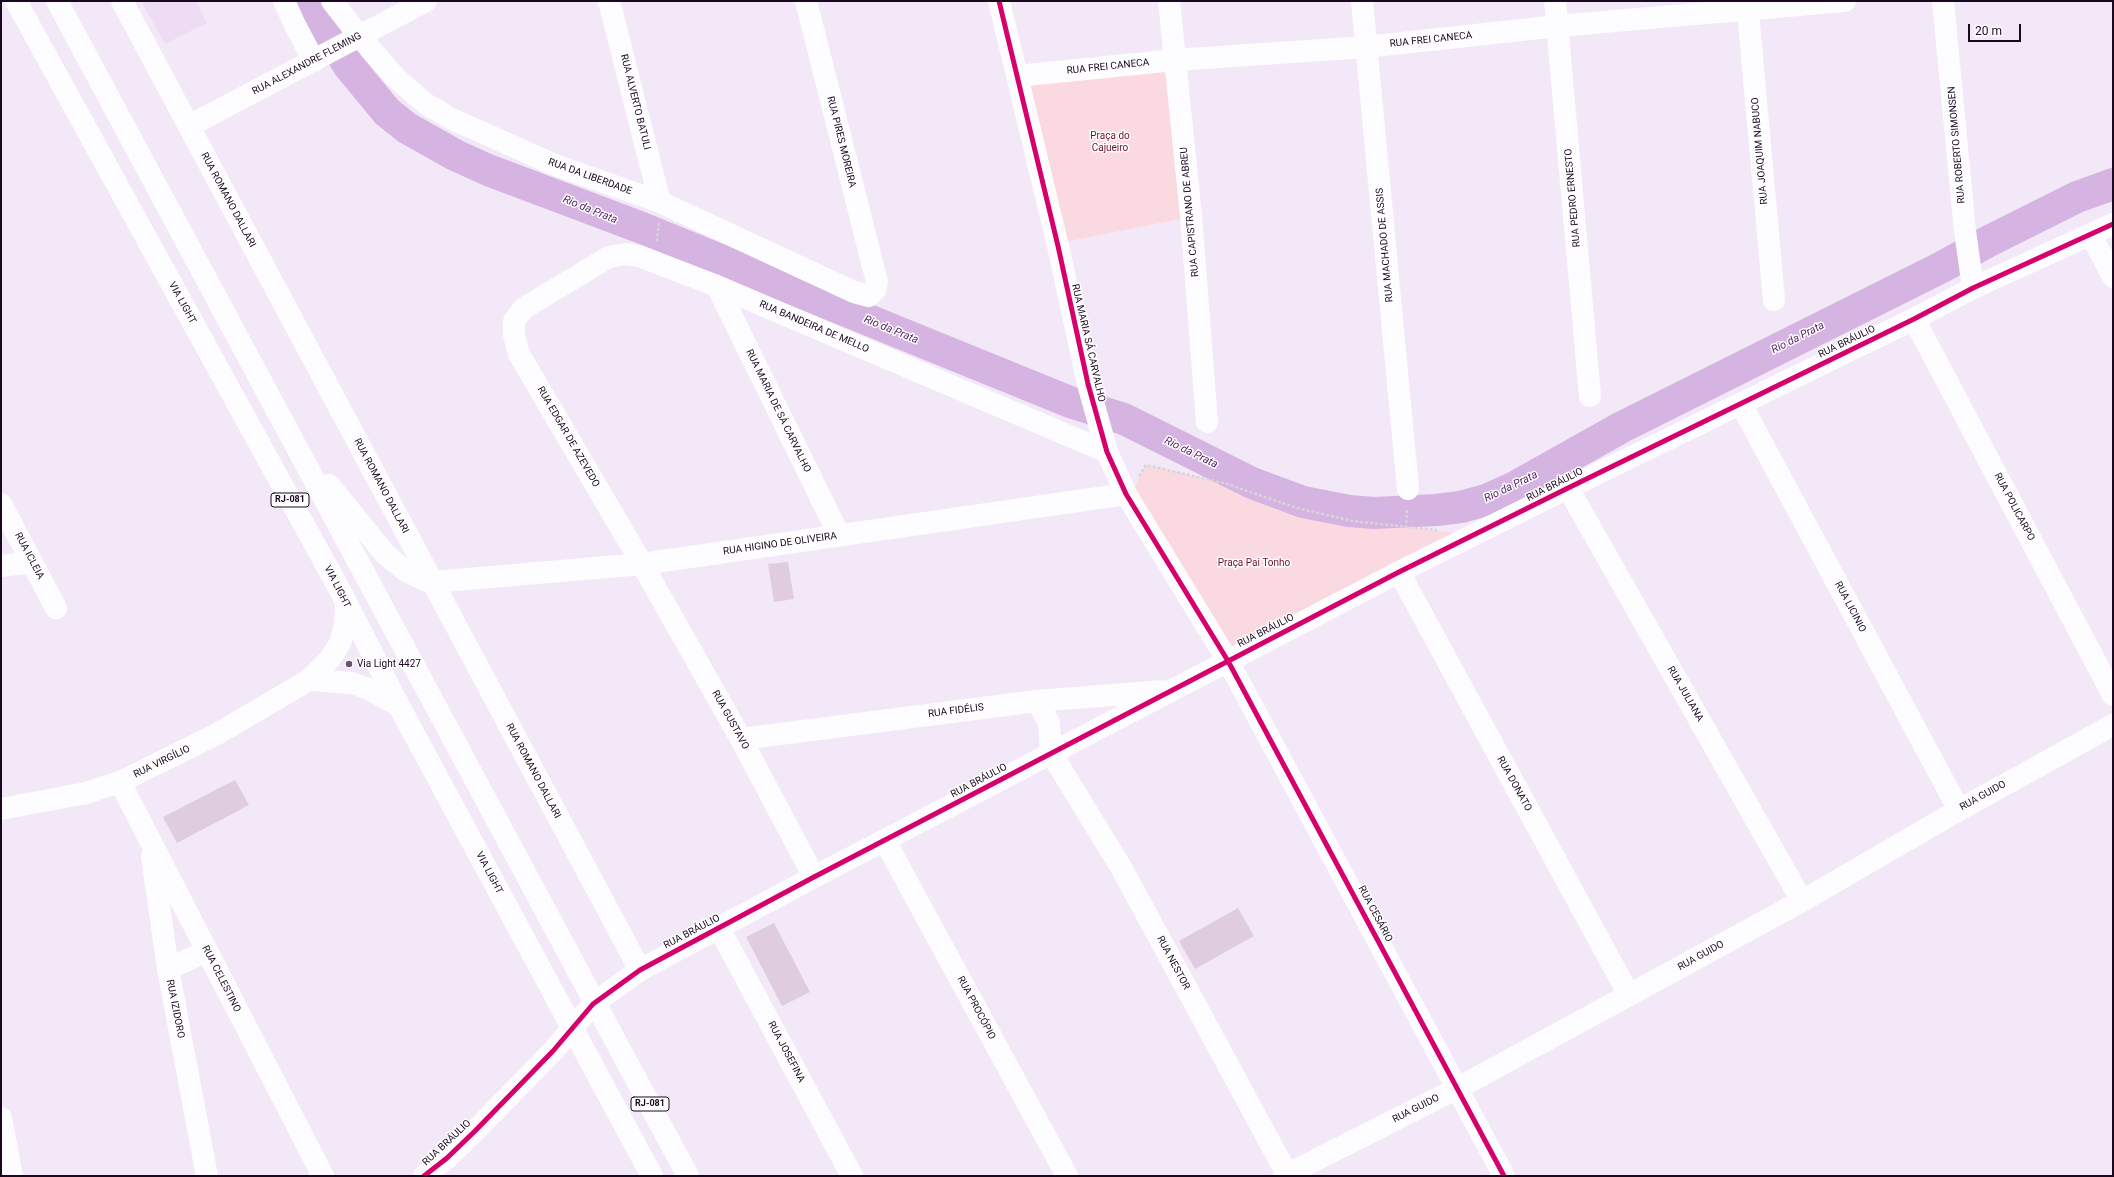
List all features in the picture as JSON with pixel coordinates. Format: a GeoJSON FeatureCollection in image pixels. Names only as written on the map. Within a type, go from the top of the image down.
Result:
{"type":"FeatureCollection","features":[{"type":"Feature","properties":{"kind":"street","name":"VIA LIGHT"},"geometry":{"type":"LineString","coordinates":[[16,1],[346,604],[399,706],[652,1176]]}},
{"type":"Feature","properties":{"kind":"street","name":"RJ-081"},"geometry":{"type":"LineString","coordinates":[[57,1],[688,1176]]}},
{"type":"Feature","properties":{"kind":"street","name":"RUA ROMANO DALLARI"},"geometry":{"type":"LineString","coordinates":[[122,1],[640,970]]}},
{"type":"Feature","properties":{"kind":"street"},"geometry":{"type":"LineString","coordinates":[[284,1],[294,25],[317,60]]}},
{"type":"Feature","properties":{"kind":"street","name":"RUA DA LIBERDADE"},"geometry":{"type":"LineString","coordinates":[[332,1],[354,40],[426,104],[452,119],[659,210],[854,292],[869,296],[875,290],[877,282]]}},
{"type":"Feature","properties":{"kind":"street","name":"RUA ALEXANDRE FLEMING"},"geometry":{"type":"LineString","coordinates":[[189,126],[317,60],[426,1]]}},
{"type":"Feature","properties":{"kind":"street","name":"RUA ALVERTO BATULI"},"geometry":{"type":"LineString","coordinates":[[609,1],[659,210]]}},
{"type":"Feature","properties":{"kind":"street","name":"RUA PIRES MOREIRA"},"geometry":{"type":"LineString","coordinates":[[806,1],[877,282]]}},
{"type":"Feature","properties":{"kind":"street","name":"RUA MARIA SÁ CARVALHO"},"geometry":{"type":"LineString","coordinates":[[999,1],[1058,246],[1088,384],[1107,452],[1126,494],[1228,661]]}},
{"type":"Feature","properties":{"kind":"street","name":"RUA CAPISTRANO DE ABREU"},"geometry":{"type":"LineString","coordinates":[[1169,1],[1191,216],[1207,422]]}},
{"type":"Feature","properties":{"kind":"street","name":"RUA MACHADO DE ASSIS"},"geometry":{"type":"LineString","coordinates":[[1362,1],[1408,489]]}},
{"type":"Feature","properties":{"kind":"street","name":"RUA PEDRO ERNESTO"},"geometry":{"type":"LineString","coordinates":[[1555,1],[1590,396]]}},
{"type":"Feature","properties":{"kind":"street","name":"RUA FREI CANECA"},"geometry":{"type":"LineString","coordinates":[[1017,76],[1175,60],[1366,47],[1747,6],[1845,1]]}},
{"type":"Feature","properties":{"kind":"street","name":"RUA ROBERTO SIMONSEN"},"geometry":{"type":"LineString","coordinates":[[1943,1],[1965,231],[1972,288]]}},
{"type":"Feature","properties":{"kind":"street","name":"RUA JOAQUIM NABUCO"},"geometry":{"type":"LineString","coordinates":[[1747,6],[1774,300]]}},
{"type":"Feature","properties":{"kind":"street","name":"RUA BRÁULIO"},"geometry":{"type":"LineString","coordinates":[[424,1176],[447,1158],[475,1131],[553,1051],[593,1004],[640,970],[814,877],[1399,572],[1914,319],[1972,288],[2113,224]]}},
{"type":"Feature","properties":{"kind":"street"},"geometry":{"type":"LineString","coordinates":[[2091,235],[2113,277]]}},
{"type":"Feature","properties":{"kind":"street","name":"RUA BANDEIRA DE MELLO"},"geometry":{"type":"LineString","coordinates":[[524,308],[609,257],[625,254],[656,261],[1107,452]]}},
{"type":"Feature","properties":{"kind":"street","name":"RUA MARIA DE SÁ CARVALHO"},"geometry":{"type":"LineString","coordinates":[[717,286],[839,536]]}},
{"type":"Feature","properties":{"kind":"street","name":"RUA EDGAR DE AZEVEDO"},"geometry":{"type":"LineString","coordinates":[[524,308],[514,321],[514,335],[520,354],[642,564]]}},
{"type":"Feature","properties":{"kind":"street","name":"RUA POLICARPO"},"geometry":{"type":"LineString","coordinates":[[1914,319],[2113,695]]}},
{"type":"Feature","properties":{"kind":"street","name":"RUA LICINIO"},"geometry":{"type":"LineString","coordinates":[[1741,404],[1959,810]]}},
{"type":"Feature","properties":{"kind":"street"},"geometry":{"type":"LineString","coordinates":[[296,445],[386,555],[406,571],[432,582]]}},
{"type":"Feature","properties":{"kind":"street","name":"RUA JULIANA"},"geometry":{"type":"LineString","coordinates":[[1568,488],[1802,901]]}},
{"type":"Feature","properties":{"kind":"street","name":"RUA HIGINO DE OLIVEIRA"},"geometry":{"type":"LineString","coordinates":[[432,582],[642,564],[1126,494]]}},
{"type":"Feature","properties":{"kind":"street","name":"RUA ICLEIA"},"geometry":{"type":"LineString","coordinates":[[1,504],[56,608]]}},
{"type":"Feature","properties":{"kind":"street"},"geometry":{"type":"LineString","coordinates":[[1,566],[32,562]]}},
{"type":"Feature","properties":{"kind":"street","name":"RUA GUSTAVO"},"geometry":{"type":"LineString","coordinates":[[642,564],[741,739],[814,877]]}},
{"type":"Feature","properties":{"kind":"street","name":"RUA DONATO"},"geometry":{"type":"LineString","coordinates":[[1399,572],[1629,995]]}},
{"type":"Feature","properties":{"kind":"street","name":"RUA VIRGÍLIO"},"geometry":{"type":"LineString","coordinates":[[1,809],[86,793],[120,782],[217,734],[309,680],[330,659],[340,643],[345,625],[346,604]]}},
{"type":"Feature","properties":{"kind":"street","name":"RUA CESÁRIO"},"geometry":{"type":"LineString","coordinates":[[1228,661],[1504,1176]]}},
{"type":"Feature","properties":{"kind":"street"},"geometry":{"type":"LineString","coordinates":[[309,680],[352,684],[369,689],[399,706]]}},
{"type":"Feature","properties":{"kind":"street","name":"RUA FIDÉLIS"},"geometry":{"type":"LineString","coordinates":[[741,739],[1037,701],[1173,690]]}},
{"type":"Feature","properties":{"kind":"street"},"geometry":{"type":"LineString","coordinates":[[1037,701],[1049,722],[1051,753]]}},
{"type":"Feature","properties":{"kind":"street","name":"RUA GUIDO"},"geometry":{"type":"LineString","coordinates":[[1286,1175],[1458,1088],[1802,901],[1959,810],[2113,725]]}},
{"type":"Feature","properties":{"kind":"street","name":"RUA NESTOR"},"geometry":{"type":"LineString","coordinates":[[1051,753],[1122,869],[1286,1175]]}},
{"type":"Feature","properties":{"kind":"street","name":"RUA CELESTINO"},"geometry":{"type":"LineString","coordinates":[[120,782],[323,1176]]}},
{"type":"Feature","properties":{"kind":"street","name":"RUA IZIDORO"},"geometry":{"type":"LineString","coordinates":[[150,840],[168,969],[207,1176]]}},
{"type":"Feature","properties":{"kind":"street","name":"RUA PROCÓPIO"},"geometry":{"type":"LineString","coordinates":[[885,841],[1067,1176]]}},
{"type":"Feature","properties":{"kind":"street","name":"RUA JOSEFINA"},"geometry":{"type":"LineString","coordinates":[[720,928],[852,1176]]}},
{"type":"Feature","properties":{"kind":"street"},"geometry":{"type":"LineString","coordinates":[[168,969],[207,951]]}},
{"type":"Feature","properties":{"kind":"street"},"geometry":{"type":"LineString","coordinates":[[1,1118],[12,1176]]}},
{"type":"Feature","properties":{"kind":"path"},"geometry":{"type":"LineString","coordinates":[[657,242],[659,210]]}},
{"type":"Feature","properties":{"kind":"path"},"geometry":{"type":"LineString","coordinates":[[1126,494],[1146,464],[1227,484],[1297,508],[1352,521],[1406,528],[1444,530]]}},
{"type":"Feature","properties":{"kind":"path"},"geometry":{"type":"LineString","coordinates":[[1406,522],[1406,528]]}},
{"type":"Feature","properties":{"kind":"shaded area"},"geometry":{"type":"Polygon","coordinates":[[[141,1],[196,1],[207,23],[165,44],[141,1]]]}},
{"type":"Feature","properties":{"kind":"green space","name":"Praça do Cajueiro"},"geometry":{"type":"Polygon","coordinates":[[[1174,62],[1189,217],[1059,243],[1021,78],[1174,62]]]}},
{"type":"Feature","properties":{"kind":"green space","name":"Praça Pai Tonho"},"geometry":{"type":"Polygon","coordinates":[[[1146,465],[1227,484],[1297,508],[1352,521],[1465,534],[1229,648],[1133,490],[1146,465]]]}},
{"type":"Feature","properties":{"kind":"building"},"geometry":{"type":"Polygon","coordinates":[[[788,562],[794,599],[774,602],[768,564],[788,562]]]}},
{"type":"Feature","properties":{"kind":"building"},"geometry":{"type":"Polygon","coordinates":[[[235,780],[249,805],[177,843],[163,817],[235,780]]]}},
{"type":"Feature","properties":{"kind":"building"},"geometry":{"type":"Polygon","coordinates":[[[1238,908],[1254,936],[1195,969],[1179,941],[1238,908]]]}},
{"type":"Feature","properties":{"kind":"building"},"geometry":{"type":"Polygon","coordinates":[[[774,923],[810,992],[782,1006],[746,937],[774,923]]]}},
{"type":"Feature","properties":{"kind":"waterway","name":"Rio da Prata"},"geometry":{"type":"LineString","coordinates":[[309,1],[349,66],[387,112],[407,128],[455,155],[488,170],[642,228],[1070,402],[1124,419],[1252,483],[1303,502],[1349,511],[1374,513],[1436,510],[1461,507],[1486,500],[1515,487],[1622,427],[1942,267],[1989,241],[2077,197],[2113,184]]}},
{"type":"Feature","properties":{"kind":"cycle path"},"geometry":{"type":"LineString","coordinates":[[999,1],[1058,246],[1088,384],[1107,452],[1126,494],[1228,661],[1504,1176]]}},
{"type":"Feature","properties":{"kind":"cycle path"},"geometry":{"type":"LineString","coordinates":[[424,1176],[447,1158],[475,1131],[553,1051],[593,1004],[640,970],[814,877],[1399,572],[1914,319],[1973,288],[2113,224]]}},
{"type":"Feature","properties":{"kind":"place","name":"Via Light 4427"},"geometry":{"type":"Point","coordinates":[349,664]}}]}
